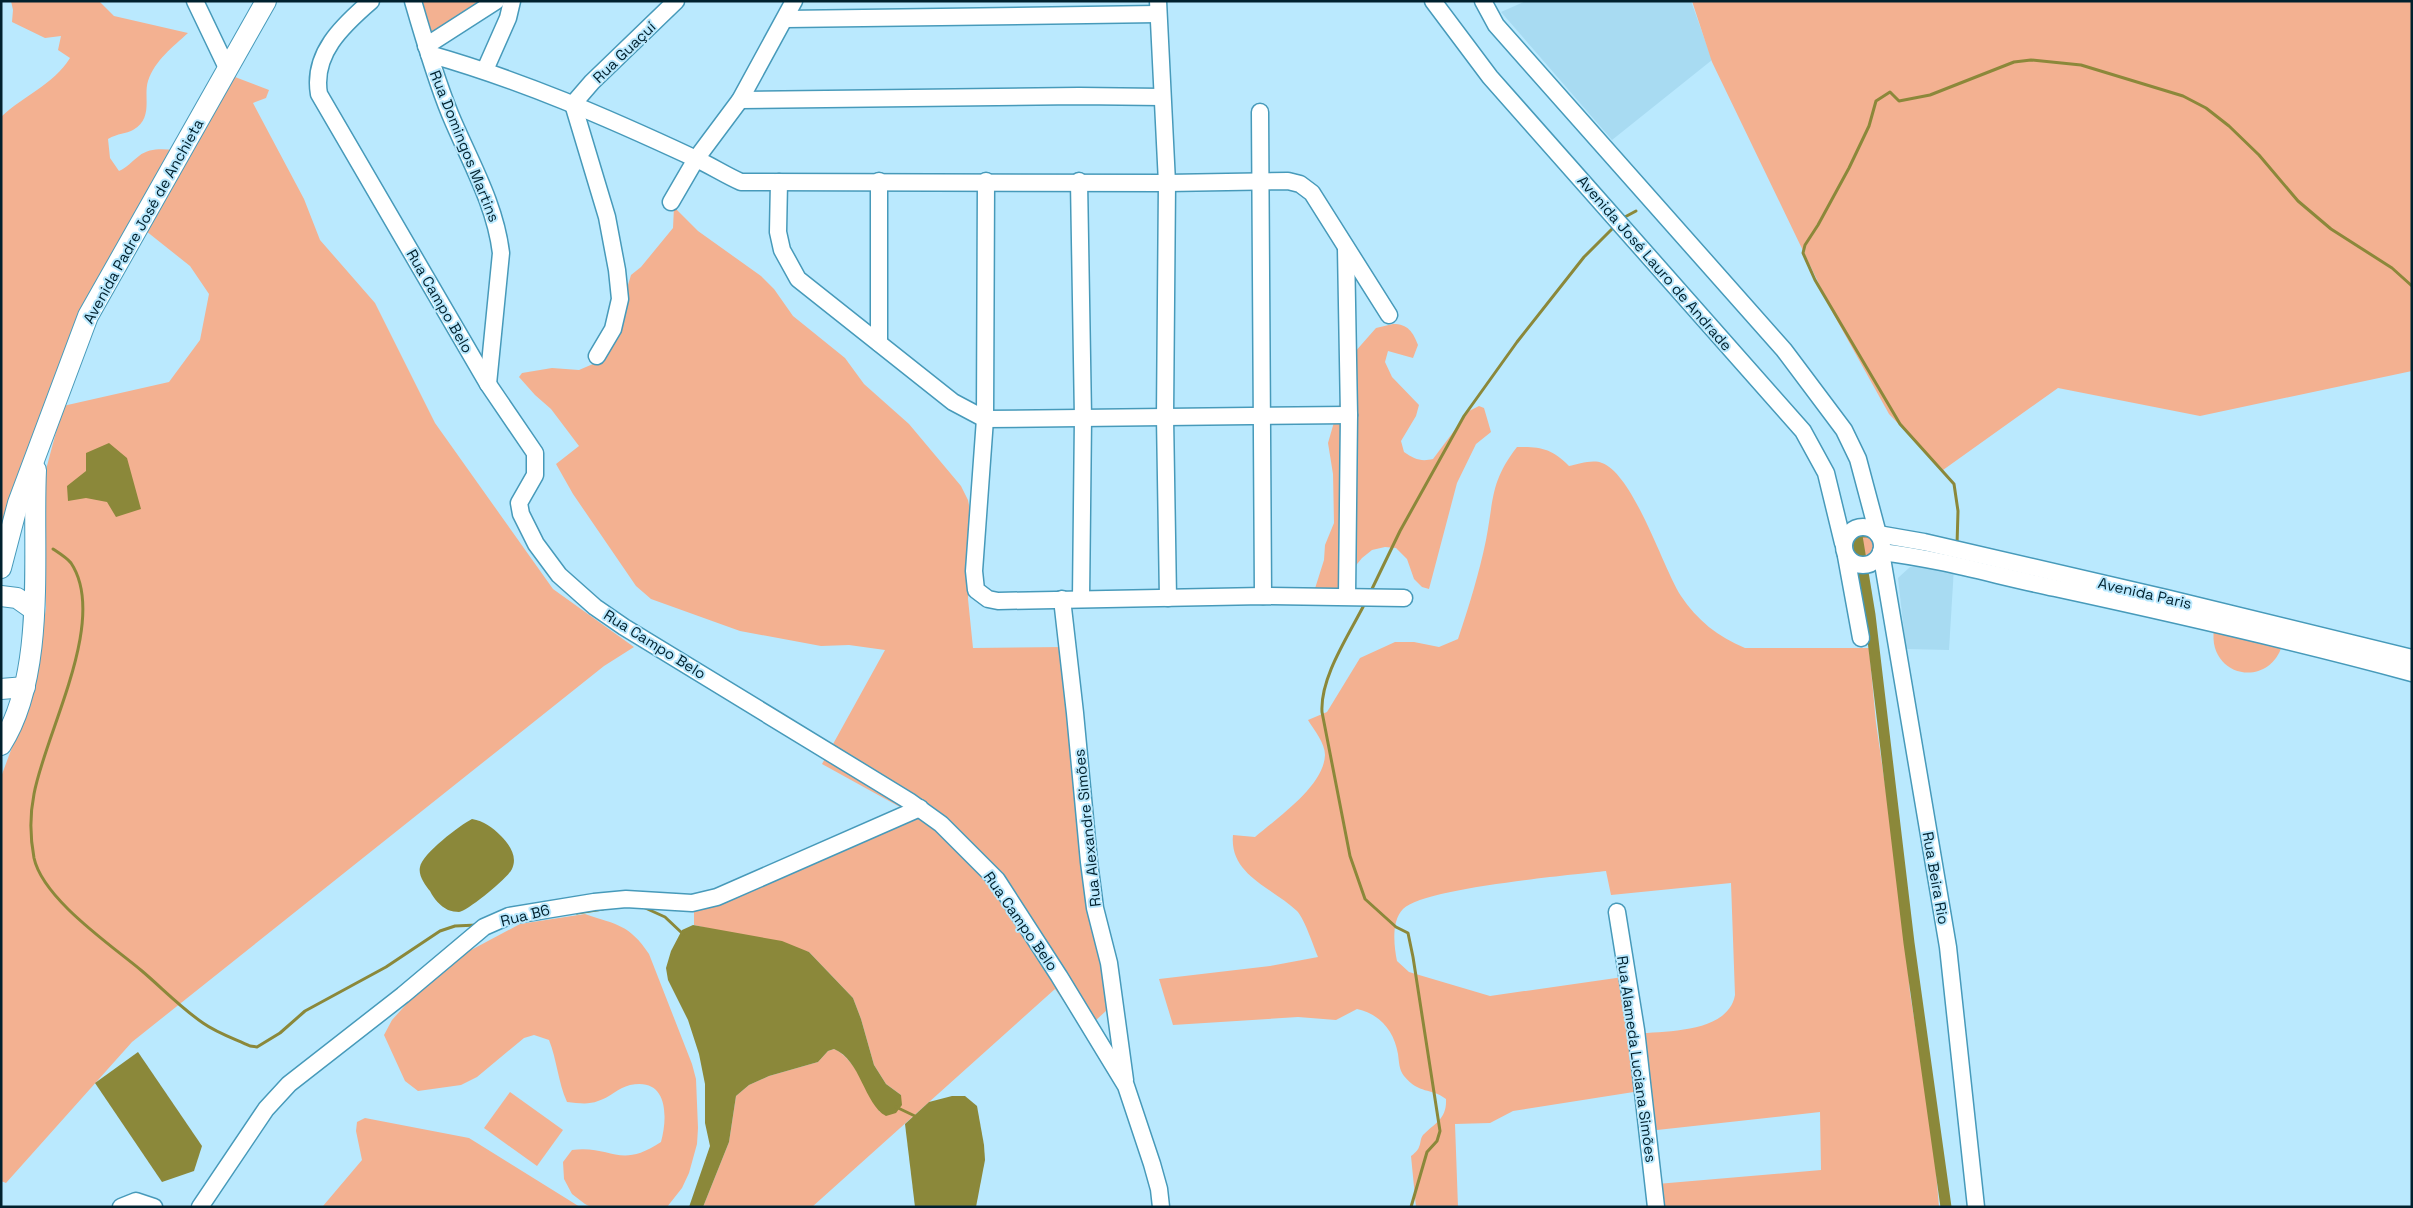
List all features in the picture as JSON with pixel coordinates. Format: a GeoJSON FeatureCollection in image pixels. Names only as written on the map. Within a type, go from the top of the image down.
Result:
{"type":"FeatureCollection","features":[{"type":"Feature","properties":{"kind":"main road","name":"Avenida Padre José de Anchieta"},"geometry":{"type":"LineString","coordinates":[[1,568],[18,503],[88,316],[266,1]]}},
{"type":"Feature","properties":{"kind":"main road","name":"Avenida Padre José de Anchieta"},"geometry":{"type":"LineString","coordinates":[[1,745],[25,687],[34,610],[34,508],[38,448]]}},
{"type":"Feature","properties":{"kind":"main road"},"geometry":{"type":"LineString","coordinates":[[1,596],[18,598],[34,610]]}},
{"type":"Feature","properties":{"kind":"main road"},"geometry":{"type":"LineString","coordinates":[[1,688],[25,687]]}},
{"type":"Feature","properties":{"kind":"street"},"geometry":{"type":"LineString","coordinates":[[195,1],[228,70]]}},
{"type":"Feature","properties":{"kind":"street","name":"Rua Campo Belo"},"geometry":{"type":"LineString","coordinates":[[370,1],[339,31],[328,46],[319,68],[317,81],[319,94],[488,384],[535,453],[535,475],[519,503],[521,514],[536,544],[559,575],[595,607],[624,627],[920,808],[941,824],[997,880],[1025,921],[1126,1086],[1152,1164],[1159,1189],[1160,1207]]}},
{"type":"Feature","properties":{"kind":"street","name":"Rua Domingos Martins"},"geometry":{"type":"LineString","coordinates":[[413,1],[449,112],[493,210],[498,231],[501,253],[488,384]]}},
{"type":"Feature","properties":{"kind":"street"},"geometry":{"type":"LineString","coordinates":[[428,50],[496,1]]}},
{"type":"Feature","properties":{"kind":"street"},"geometry":{"type":"LineString","coordinates":[[485,70],[508,18],[512,1]]}},
{"type":"Feature","properties":{"kind":"street","name":"Rua Guaçuí"},"geometry":{"type":"LineString","coordinates":[[573,104],[592,82],[676,1]]}},
{"type":"Feature","properties":{"kind":"street"},"geometry":{"type":"LineString","coordinates":[[671,202],[696,159],[740,100],[786,19],[794,1]]}},
{"type":"Feature","properties":{"kind":"street","name":"Avenida José Lauro de Andrade"},"geometry":{"type":"LineString","coordinates":[[1433,1],[1490,77],[1803,431],[1826,473],[1845,550],[1861,638]]}},
{"type":"Feature","properties":{"kind":"street"},"geometry":{"type":"LineString","coordinates":[[1483,1],[1496,25],[1784,350],[1844,430],[1858,458],[1878,534],[1882,542],[1881,552],[1875,561],[1865,566],[1854,564],[1845,550],[1848,533],[1858,528],[1869,528],[1878,534]]}},
{"type":"Feature","properties":{"kind":"street"},"geometry":{"type":"LineString","coordinates":[[786,19],[1158,8],[1167,183],[1165,417],[1168,598]]}},
{"type":"Feature","properties":{"kind":"street"},"geometry":{"type":"LineString","coordinates":[[428,50],[573,104],[696,159],[741,182],[1079,181],[1167,183],[1288,181],[1300,184],[1312,192],[1389,315]]}},
{"type":"Feature","properties":{"kind":"street"},"geometry":{"type":"LineString","coordinates":[[740,100],[1080,96],[1162,97]]}},
{"type":"Feature","properties":{"kind":"street"},"geometry":{"type":"LineString","coordinates":[[573,104],[607,217],[617,270],[620,299],[613,328],[597,356]]}},
{"type":"Feature","properties":{"kind":"street"},"geometry":{"type":"LineString","coordinates":[[1260,112],[1263,596]]}},
{"type":"Feature","properties":{"kind":"street"},"geometry":{"type":"LineString","coordinates":[[986,181],[985,418],[974,571],[976,590],[988,599],[998,601],[1263,596],[1404,598]]}},
{"type":"Feature","properties":{"kind":"street"},"geometry":{"type":"LineString","coordinates":[[1079,181],[1084,418],[1081,599]]}},
{"type":"Feature","properties":{"kind":"street"},"geometry":{"type":"LineString","coordinates":[[779,182],[778,232],[782,250],[798,279],[953,402],[985,418],[1349,415]]}},
{"type":"Feature","properties":{"kind":"street"},"geometry":{"type":"LineString","coordinates":[[879,182],[879,343]]}},
{"type":"Feature","properties":{"kind":"street"},"geometry":{"type":"LineString","coordinates":[[1346,247],[1354,596]]}},
{"type":"Feature","properties":{"kind":"street","name":"Avenida Paris"},"geometry":{"type":"LineString","coordinates":[[1878,534],[1924,542],[2412,658]]}},
{"type":"Feature","properties":{"kind":"street","name":"Avenida Paris"},"geometry":{"type":"LineString","coordinates":[[1881,552],[1944,561],[2044,586],[2210,622],[2412,673]]}},
{"type":"Feature","properties":{"kind":"street","name":"Rua Beira Rio"},"geometry":{"type":"LineString","coordinates":[[1881,552],[1948,947],[1976,1207]]}},
{"type":"Feature","properties":{"kind":"street","name":"Rua Alexandre Simões"},"geometry":{"type":"LineString","coordinates":[[1062,599],[1076,713],[1088,862],[1095,908],[1109,963],[1126,1086]]}},
{"type":"Feature","properties":{"kind":"street","name":"Rua B6"},"geometry":{"type":"LineString","coordinates":[[200,1207],[266,1109],[289,1084],[484,927],[509,916],[594,902],[626,899],[692,903],[717,897],[920,808]]}},
{"type":"Feature","properties":{"kind":"street","name":"Rua Alameda Luciana Simões"},"geometry":{"type":"LineString","coordinates":[[1616,912],[1636,1030],[1656,1207]]}},
{"type":"Feature","properties":{"kind":"street"},"geometry":{"type":"LineString","coordinates":[[121,1207],[136,1201],[154,1207]]}},
{"type":"Feature","properties":{"kind":"shaded area"},"geometry":{"type":"Polygon","coordinates":[[[11,1],[99,1],[114,16],[188,33],[165,54],[151,73],[147,87],[144,120],[133,130],[108,139],[110,158],[119,171],[143,153],[160,149],[174,150],[92,295],[1,549],[1,117],[55,76],[70,58],[58,50],[61,36],[45,38],[12,22],[13,10],[11,1]]]}},
{"type":"Feature","properties":{"kind":"shaded area"},"geometry":{"type":"Polygon","coordinates":[[[417,1],[481,1],[434,32],[428,30],[417,1]]]}},
{"type":"Feature","properties":{"kind":"shaded area"},"geometry":{"type":"Polygon","coordinates":[[[1526,1],[1691,1],[1712,60],[1612,140],[1501,12],[1526,1]]]}},
{"type":"Feature","properties":{"kind":"shaded area"},"geometry":{"type":"Polygon","coordinates":[[[1692,1],[2412,1],[2412,371],[2200,416],[2058,388],[1943,470],[1889,414],[1834,315],[1712,62],[1692,1]]]}},
{"type":"Feature","properties":{"kind":"shaded area"},"geometry":{"type":"Polygon","coordinates":[[[235,77],[269,90],[266,98],[253,103],[304,199],[320,240],[375,303],[435,423],[553,589],[634,647],[604,666],[132,1042],[6,1183],[1,1181],[1,777],[33,691],[46,608],[43,541],[44,477],[63,406],[169,382],[200,340],[209,294],[190,266],[146,231],[235,77]]]}},
{"type":"Feature","properties":{"kind":"shaded area"},"geometry":{"type":"Polygon","coordinates":[[[674,207],[698,231],[761,276],[774,289],[793,316],[845,358],[864,384],[909,424],[961,486],[968,500],[971,515],[968,599],[973,648],[1065,647],[1109,999],[1107,1010],[1095,1021],[1077,1020],[1055,989],[812,1207],[703,1207],[729,1142],[736,1096],[749,1085],[769,1076],[818,1062],[828,1051],[834,1049],[841,1053],[854,1068],[880,1112],[901,1095],[886,1084],[874,1065],[853,998],[809,952],[694,925],[694,910],[909,812],[822,764],[885,650],[849,645],[821,646],[740,631],[651,599],[636,586],[573,494],[556,464],[579,446],[551,409],[519,377],[522,373],[552,368],[579,370],[593,364],[605,353],[614,331],[631,275],[641,267],[673,228],[674,207]]]}},
{"type":"Feature","properties":{"kind":"shaded area"},"geometry":{"type":"Polygon","coordinates":[[[1393,324],[1406,327],[1414,336],[1418,345],[1413,358],[1388,351],[1385,362],[1392,377],[1419,405],[1416,416],[1401,441],[1404,452],[1418,459],[1433,459],[1469,411],[1479,406],[1484,408],[1491,432],[1476,444],[1457,483],[1429,589],[1422,587],[1414,579],[1407,559],[1396,548],[1385,547],[1372,550],[1362,558],[1344,580],[1333,599],[1312,598],[1324,560],[1325,545],[1334,523],[1333,474],[1328,443],[1354,353],[1376,328],[1393,324]]]}},
{"type":"Feature","properties":{"kind":"shaded area"},"geometry":{"type":"Polygon","coordinates":[[[109,443],[127,458],[141,509],[116,517],[107,502],[86,498],[68,501],[67,486],[86,471],[86,453],[109,443]]]}},
{"type":"Feature","properties":{"kind":"shaded area"},"geometry":{"type":"Polygon","coordinates":[[[1517,447],[1533,447],[1557,455],[1569,466],[1586,462],[1598,462],[1614,471],[1636,502],[1673,582],[1687,605],[1709,627],[1735,644],[1745,648],[1869,648],[1876,723],[1903,908],[1910,993],[1933,1136],[1939,1207],[1660,1207],[1657,1184],[1821,1170],[1820,1112],[1648,1131],[1640,1091],[1513,1111],[1490,1123],[1455,1124],[1458,1207],[1416,1207],[1411,1156],[1416,1152],[1423,1135],[1442,1116],[1445,1111],[1446,1099],[1415,1086],[1402,1074],[1393,1038],[1379,1019],[1357,1009],[1336,1020],[1298,1017],[1173,1025],[1159,979],[1270,966],[1318,957],[1306,926],[1297,911],[1254,879],[1238,861],[1234,849],[1233,835],[1255,837],[1287,811],[1317,778],[1323,767],[1325,750],[1308,720],[1327,712],[1360,658],[1395,642],[1414,642],[1439,647],[1458,639],[1480,565],[1494,491],[1508,459],[1517,447]],[[1606,871],[1532,879],[1438,895],[1416,902],[1403,909],[1399,914],[1395,927],[1394,941],[1397,961],[1409,972],[1490,996],[1623,977],[1632,1034],[1693,1028],[1708,1024],[1730,1008],[1735,995],[1731,883],[1611,895],[1606,871]]]}},
{"type":"Feature","properties":{"kind":"shaded area"},"geometry":{"type":"Polygon","coordinates":[[[1862,532],[1872,536],[1876,546],[1872,556],[1862,560],[1852,556],[1848,546],[1852,536],[1862,532]]]}},
{"type":"Feature","properties":{"kind":"shaded area"},"geometry":{"type":"Polygon","coordinates":[[[1910,567],[1954,567],[1949,650],[1906,649],[1898,578],[1910,567]]]}},
{"type":"Feature","properties":{"kind":"shaded area"},"geometry":{"type":"Polygon","coordinates":[[[2214,629],[2282,646],[2274,660],[2264,669],[2240,672],[2228,667],[2220,658],[2214,645],[2214,629]]]}},
{"type":"Feature","properties":{"kind":"shaded area"},"geometry":{"type":"Polygon","coordinates":[[[472,819],[488,825],[504,839],[512,851],[514,864],[509,873],[479,900],[464,910],[459,912],[452,911],[442,906],[433,897],[422,880],[420,867],[422,861],[434,848],[451,833],[472,819]]]}},
{"type":"Feature","properties":{"kind":"shaded area"},"geometry":{"type":"Polygon","coordinates":[[[585,914],[622,927],[642,944],[649,954],[692,1064],[696,1079],[697,1144],[689,1173],[682,1188],[667,1207],[591,1207],[572,1194],[564,1179],[563,1162],[572,1150],[586,1149],[625,1156],[647,1150],[661,1142],[664,1110],[658,1093],[652,1087],[643,1084],[630,1085],[621,1088],[602,1100],[583,1103],[567,1102],[549,1040],[534,1035],[524,1038],[477,1077],[461,1085],[418,1091],[405,1081],[384,1035],[392,1020],[430,978],[458,957],[520,924],[585,914]]]}},
{"type":"Feature","properties":{"kind":"shaded area"},"geometry":{"type":"Polygon","coordinates":[[[693,925],[782,941],[809,952],[853,998],[874,1065],[886,1084],[901,1095],[902,1105],[896,1113],[886,1116],[872,1102],[850,1062],[834,1049],[828,1051],[818,1062],[769,1076],[749,1085],[736,1096],[729,1142],[703,1207],[689,1207],[710,1146],[705,1123],[705,1084],[699,1054],[688,1020],[668,980],[666,968],[671,951],[682,930],[693,925]]]}},
{"type":"Feature","properties":{"kind":"shaded area"},"geometry":{"type":"Polygon","coordinates":[[[138,1052],[202,1146],[194,1171],[162,1182],[95,1083],[138,1052]]]}},
{"type":"Feature","properties":{"kind":"shaded area"},"geometry":{"type":"Polygon","coordinates":[[[510,1092],[563,1130],[537,1166],[484,1128],[510,1092]]]}},
{"type":"Feature","properties":{"kind":"shaded area"},"geometry":{"type":"Polygon","coordinates":[[[952,1096],[965,1096],[977,1106],[985,1160],[976,1207],[915,1207],[905,1124],[929,1102],[952,1096]]]}},
{"type":"Feature","properties":{"kind":"shaded area"},"geometry":{"type":"Polygon","coordinates":[[[365,1118],[469,1138],[580,1207],[318,1207],[323,1206],[362,1160],[356,1131],[357,1122],[365,1118]]]}},
{"type":"Feature","properties":{"kind":"waterway"},"geometry":{"type":"LineString","coordinates":[[1957,545],[1958,511],[1954,484],[1900,424],[1815,280],[1803,253],[1805,245],[1849,168],[1869,126],[1876,101],[1890,92],[1899,101],[1930,95],[2014,62],[2031,60],[2081,65],[2183,96],[2206,108],[2229,126],[2259,155],[2298,201],[2331,229],[2392,268],[2412,286]]}},
{"type":"Feature","properties":{"kind":"waterway"},"geometry":{"type":"LineString","coordinates":[[1623,218],[1636,211]]}},
{"type":"Feature","properties":{"kind":"waterway"},"geometry":{"type":"LineString","coordinates":[[1370,593],[1400,531],[1464,416],[1517,342],[1584,257],[1615,226]]}},
{"type":"Feature","properties":{"kind":"waterway"},"geometry":{"type":"LineString","coordinates":[[1857,536],[1874,536]]}},
{"type":"Feature","properties":{"kind":"waterway"},"geometry":{"type":"LineString","coordinates":[[1857,536],[1870,615],[1909,943],[1946,1207]]}},
{"type":"Feature","properties":{"kind":"waterway"},"geometry":{"type":"LineString","coordinates":[[53,549],[71,563],[81,587],[83,615],[79,645],[71,677],[40,769],[34,794],[31,818],[32,842],[34,858],[40,874],[50,889],[80,920],[203,1023],[226,1036],[257,1047],[280,1033],[305,1011],[386,967],[440,931],[455,926],[477,925]]}},
{"type":"Feature","properties":{"kind":"waterway"},"geometry":{"type":"LineString","coordinates":[[1365,603],[1331,671],[1326,685],[1322,712],[1350,856],[1365,899],[1396,927],[1408,933],[1413,957],[1440,1131],[1437,1141],[1427,1152],[1411,1207]]}},
{"type":"Feature","properties":{"kind":"waterway"},"geometry":{"type":"LineString","coordinates":[[643,907],[665,917],[683,934]]}},
{"type":"Feature","properties":{"kind":"waterway"},"geometry":{"type":"LineString","coordinates":[[577,913],[603,909]]}},
{"type":"Feature","properties":{"kind":"waterway"},"geometry":{"type":"LineString","coordinates":[[896,1107],[917,1117]]}}]}
